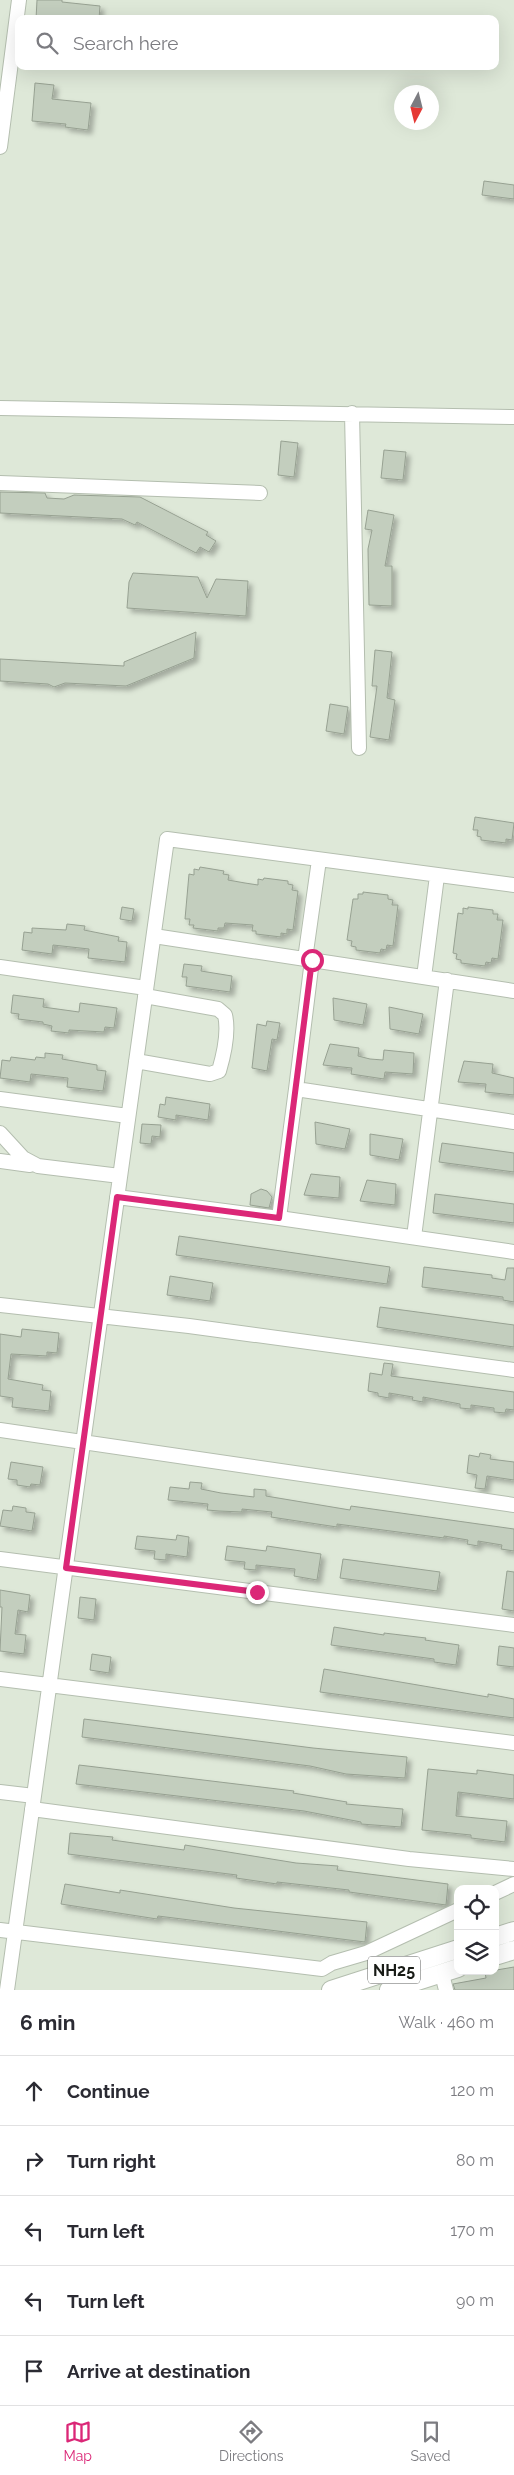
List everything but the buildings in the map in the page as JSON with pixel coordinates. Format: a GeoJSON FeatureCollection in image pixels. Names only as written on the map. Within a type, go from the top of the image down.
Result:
{"type":"FeatureCollection","features":[{"type":"Feature","properties":{"kind":"main road"},"geometry":{"type":"LineString","coordinates":[[499,1936],[514,1931]]}},
{"type":"Feature","properties":{"kind":"main road","name":"NH25"},"geometry":{"type":"LineString","coordinates":[[331,1990],[454,1950]]}},
{"type":"Feature","properties":{"kind":"main road"},"geometry":{"type":"LineString","coordinates":[[499,1955],[514,1950]]}},
{"type":"Feature","properties":{"kind":"main road","name":"NH25"},"geometry":{"type":"LineString","coordinates":[[389,1990],[448,1977]]}},
{"type":"Feature","properties":{"kind":"street"},"geometry":{"type":"LineString","coordinates":[[17,15],[19,0]]}},
{"type":"Feature","properties":{"kind":"street"},"geometry":{"type":"LineString","coordinates":[[0,147],[15,31]]}},
{"type":"Feature","properties":{"kind":"street"},"geometry":{"type":"LineString","coordinates":[[0,408],[514,417]]}},
{"type":"Feature","properties":{"kind":"street"},"geometry":{"type":"LineString","coordinates":[[352,413],[359,748]]}},
{"type":"Feature","properties":{"kind":"street"},"geometry":{"type":"LineString","coordinates":[[0,483],[260,493]]}},
{"type":"Feature","properties":{"kind":"street"},"geometry":{"type":"LineString","coordinates":[[7,1990],[167,839],[514,885]]}},
{"type":"Feature","properties":{"kind":"street"},"geometry":{"type":"LineString","coordinates":[[279,1218],[296,1089],[319,860]]}},
{"type":"Feature","properties":{"kind":"street"},"geometry":{"type":"LineString","coordinates":[[424,977],[437,876]]}},
{"type":"Feature","properties":{"kind":"street"},"geometry":{"type":"LineString","coordinates":[[154,936],[514,991]]}},
{"type":"Feature","properties":{"kind":"street"},"geometry":{"type":"LineString","coordinates":[[0,967],[146,992],[218,1009],[225,1014],[227,1023],[222,1060],[218,1071],[210,1074],[136,1061]]}},
{"type":"Feature","properties":{"kind":"street"},"geometry":{"type":"LineString","coordinates":[[414,1237],[447,980]]}},
{"type":"Feature","properties":{"kind":"street"},"geometry":{"type":"LineString","coordinates":[[296,1089],[429,1111],[514,1122]]}},
{"type":"Feature","properties":{"kind":"street"},"geometry":{"type":"LineString","coordinates":[[0,1099],[128,1116]]}},
{"type":"Feature","properties":{"kind":"street"},"geometry":{"type":"LineString","coordinates":[[0,1133],[22,1158],[38,1166]]}},
{"type":"Feature","properties":{"kind":"street"},"geometry":{"type":"LineString","coordinates":[[0,1161],[120,1176]]}},
{"type":"Feature","properties":{"kind":"street"},"geometry":{"type":"LineString","coordinates":[[117,1197],[514,1252]]}},
{"type":"Feature","properties":{"kind":"street"},"geometry":{"type":"LineString","coordinates":[[0,1305],[199,1328],[514,1370]]}},
{"type":"Feature","properties":{"kind":"street"},"geometry":{"type":"LineString","coordinates":[[0,1430],[514,1505]]}},
{"type":"Feature","properties":{"kind":"street"},"geometry":{"type":"LineString","coordinates":[[0,1559],[514,1625]]}},
{"type":"Feature","properties":{"kind":"street"},"geometry":{"type":"LineString","coordinates":[[0,1679],[514,1743]]}},
{"type":"Feature","properties":{"kind":"street"},"geometry":{"type":"LineString","coordinates":[[0,1792],[33,1802],[409,1859],[514,1869]]}},
{"type":"Feature","properties":{"kind":"street"},"geometry":{"type":"LineString","coordinates":[[499,1891],[514,1884]]}},
{"type":"Feature","properties":{"kind":"street"},"geometry":{"type":"LineString","coordinates":[[0,1930],[322,1968],[332,1963],[366,1953],[454,1912]]}},
{"type":"Feature","properties":{"kind":"route"},"geometry":{"type":"LineString","coordinates":[[257,1592],[66,1568],[117,1197],[279,1218],[312,960]]}}]}
